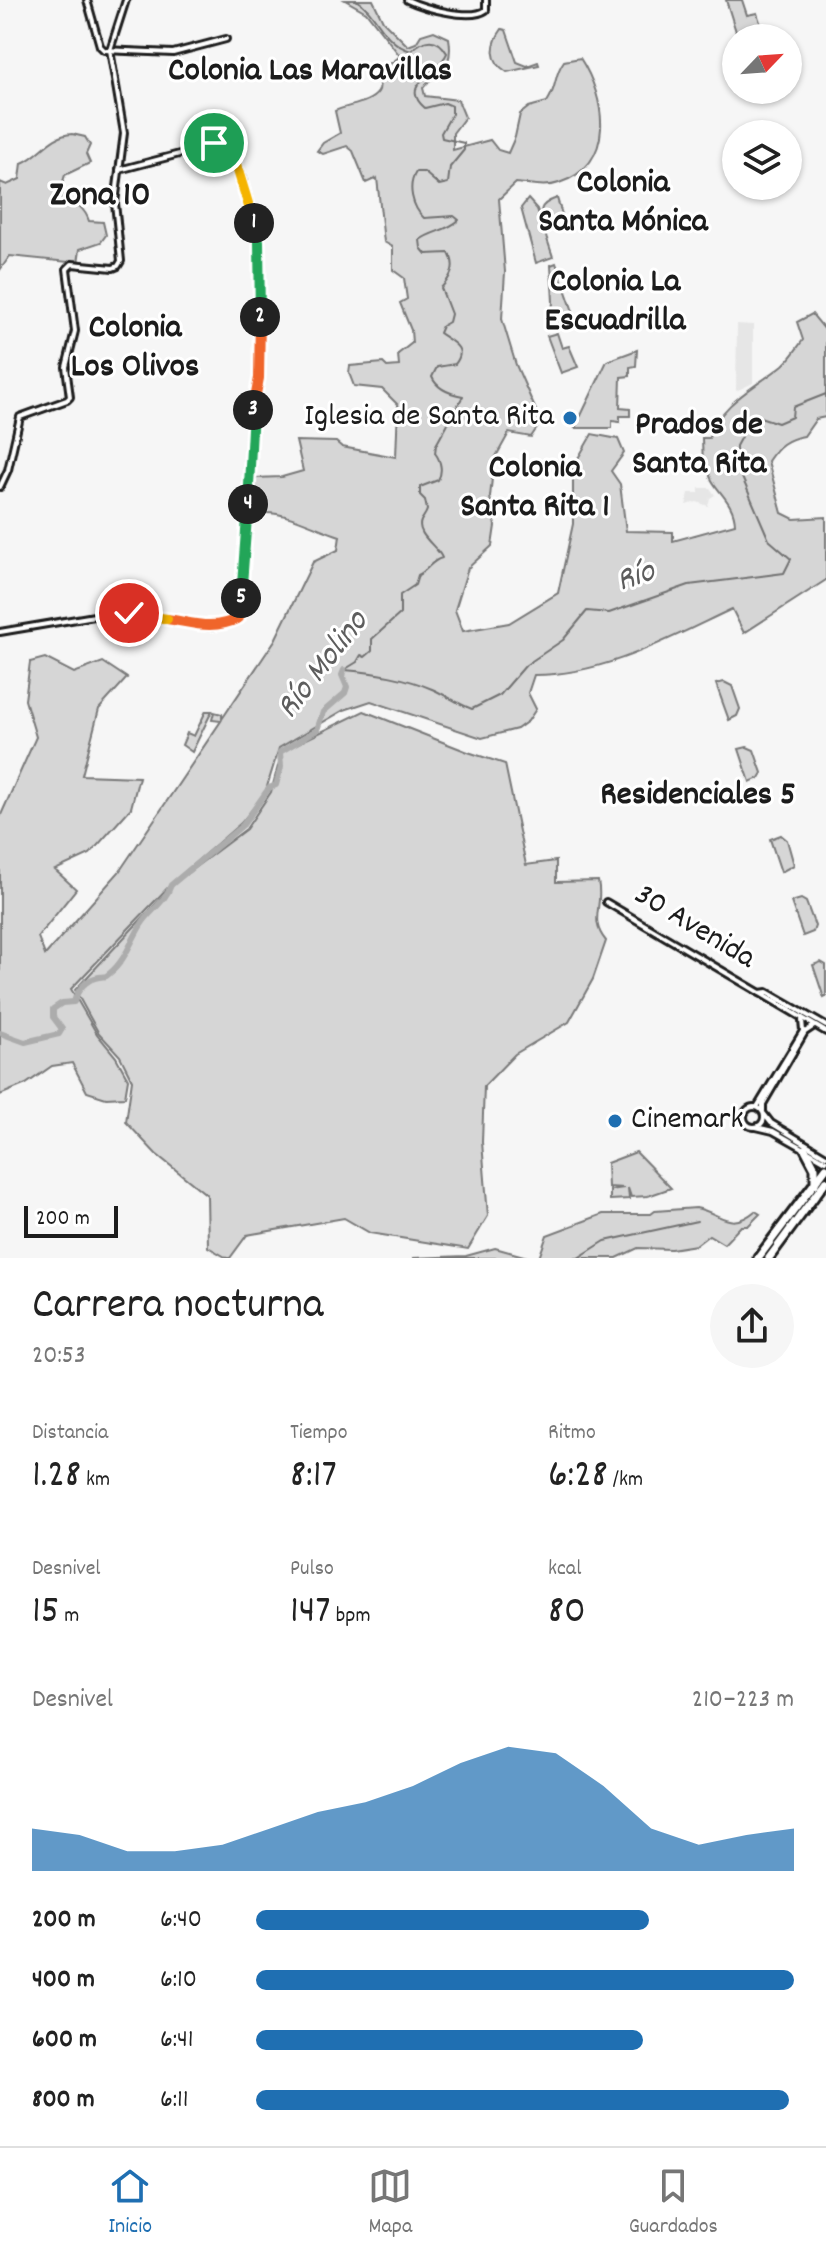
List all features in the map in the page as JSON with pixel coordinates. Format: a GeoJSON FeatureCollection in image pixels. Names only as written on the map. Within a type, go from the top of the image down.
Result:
{"type":"FeatureCollection","features":[{"type":"Feature","properties":{"kind":"highway"},"geometry":{"type":"LineString","coordinates":[[805,1149],[815,1168],[815,1184]]}},
{"type":"Feature","properties":{"kind":"highway"},"geometry":{"type":"LineString","coordinates":[[799,1211],[825,1161]]}},
{"type":"Feature","properties":{"kind":"highway"},"geometry":{"type":"LineString","coordinates":[[762,1257],[826,1181]]}},
{"type":"Feature","properties":{"kind":"highway"},"geometry":{"type":"LineString","coordinates":[[762,1257],[779,1223],[826,1190]]}},
{"type":"Feature","properties":{"kind":"street"},"geometry":{"type":"LineString","coordinates":[[87,0],[102,49],[173,53],[226,39]]}},
{"type":"Feature","properties":{"kind":"street"},"geometry":{"type":"LineString","coordinates":[[0,487],[8,470],[20,417],[69,399],[66,367],[75,331],[69,266],[118,266],[121,261],[115,203],[124,129],[110,50],[126,0]]}},
{"type":"Feature","properties":{"kind":"street"},"geometry":{"type":"LineString","coordinates":[[407,0],[434,9],[483,14],[486,0]]}},
{"type":"Feature","properties":{"kind":"street"},"geometry":{"type":"LineString","coordinates":[[0,632],[118,612],[212,627],[239,618],[247,537],[253,413],[259,378],[258,238],[241,175],[221,143],[119,170]]}},
{"type":"Feature","properties":{"kind":"street","name":"30 Avenida"},"geometry":{"type":"LineString","coordinates":[[606,902],[826,1029]]}},
{"type":"Feature","properties":{"kind":"street","name":"30 Avenida"},"geometry":{"type":"LineString","coordinates":[[766,995],[817,1027],[826,1029]]}},
{"type":"Feature","properties":{"kind":"street"},"geometry":{"type":"LineString","coordinates":[[798,1016],[803,1022],[803,1031],[757,1107],[748,1109],[744,1116],[748,1124],[773,1131],[825,1161]]}},
{"type":"Feature","properties":{"kind":"street"},"geometry":{"type":"LineString","coordinates":[[756,1127],[763,1122],[763,1104],[805,1032],[810,1026],[817,1027]]}},
{"type":"Feature","properties":{"kind":"street"},"geometry":{"type":"LineString","coordinates":[[757,1107],[771,1123],[825,1161]]}},
{"type":"Feature","properties":{"kind":"shaded area"},"geometry":{"type":"Polygon","coordinates":[[[345,0],[373,0],[383,21],[408,46],[416,43],[421,35],[434,31],[449,38],[447,62],[423,88],[425,96],[458,100],[465,117],[453,133],[453,150],[490,140],[498,150],[508,153],[520,114],[529,107],[547,102],[564,61],[580,58],[596,92],[600,110],[598,146],[578,174],[554,184],[516,183],[499,199],[505,272],[502,319],[516,365],[541,422],[531,437],[509,433],[494,460],[490,497],[495,526],[492,546],[468,568],[455,610],[463,631],[509,623],[558,593],[573,524],[573,467],[592,434],[618,439],[624,453],[611,471],[620,484],[626,531],[673,532],[673,541],[735,524],[734,515],[712,481],[708,466],[703,466],[702,438],[709,438],[730,405],[789,359],[803,340],[797,322],[812,314],[826,331],[826,417],[816,419],[804,436],[783,444],[768,461],[782,513],[794,519],[826,517],[826,580],[744,633],[732,609],[661,643],[612,662],[586,669],[534,675],[528,693],[536,709],[528,721],[517,729],[482,738],[371,701],[344,710],[279,748],[265,793],[241,823],[175,880],[71,989],[128,1079],[125,1097],[106,1098],[87,1092],[72,1063],[52,1066],[26,1084],[0,1095],[0,817],[36,737],[25,700],[30,662],[45,658],[74,673],[103,662],[127,678],[99,709],[82,775],[139,777],[131,808],[90,854],[55,870],[76,889],[38,937],[45,955],[119,872],[221,721],[212,720],[214,712],[222,714],[222,719],[275,640],[313,562],[338,550],[340,536],[293,518],[266,513],[253,503],[254,478],[282,477],[303,471],[296,441],[336,442],[342,447],[396,457],[398,405],[382,389],[354,386],[349,373],[350,366],[383,363],[387,367],[399,366],[398,354],[412,343],[411,330],[400,303],[407,299],[404,278],[393,270],[393,247],[384,242],[377,178],[366,183],[353,151],[347,146],[323,154],[317,151],[323,143],[340,133],[335,111],[374,96],[379,90],[381,71],[400,56],[366,12],[345,0]]]}},
{"type":"Feature","properties":{"kind":"shaded area"},"geometry":{"type":"Polygon","coordinates":[[[726,0],[742,0],[747,15],[757,13],[761,24],[734,24],[726,0]]]}},
{"type":"Feature","properties":{"kind":"shaded area"},"geometry":{"type":"Polygon","coordinates":[[[502,29],[506,30],[517,62],[527,66],[538,62],[539,65],[507,72],[501,68],[494,52],[502,29]]]}},
{"type":"Feature","properties":{"kind":"shaded area"},"geometry":{"type":"Polygon","coordinates":[[[72,134],[85,137],[90,145],[86,154],[90,163],[65,175],[61,188],[65,198],[80,207],[89,221],[103,222],[106,235],[101,242],[80,249],[78,263],[10,256],[0,270],[0,182],[7,185],[20,179],[22,163],[58,138],[72,134]]]}},
{"type":"Feature","properties":{"kind":"shaded area"},"geometry":{"type":"Polygon","coordinates":[[[557,198],[563,218],[546,229],[541,209],[557,198]]]}},
{"type":"Feature","properties":{"kind":"shaded area"},"geometry":{"type":"Polygon","coordinates":[[[528,199],[537,209],[553,257],[536,263],[521,208],[528,199]]]}},
{"type":"Feature","properties":{"kind":"shaded area"},"geometry":{"type":"Polygon","coordinates":[[[556,263],[576,320],[550,329],[553,302],[551,265],[556,263]]]}},
{"type":"Feature","properties":{"kind":"shaded area"},"geometry":{"type":"Polygon","coordinates":[[[737,324],[753,325],[753,383],[736,391],[737,324]]]}},
{"type":"Feature","properties":{"kind":"shaded area"},"geometry":{"type":"Polygon","coordinates":[[[557,333],[562,348],[569,346],[578,367],[561,373],[547,336],[557,333]]]}},
{"type":"Feature","properties":{"kind":"shaded area"},"geometry":{"type":"Polygon","coordinates":[[[637,350],[636,366],[630,367],[630,376],[621,377],[620,408],[630,409],[630,416],[620,416],[620,422],[612,421],[612,428],[575,428],[607,361],[637,350]]]}},
{"type":"Feature","properties":{"kind":"shaded area"},"geometry":{"type":"Polygon","coordinates":[[[699,488],[710,488],[715,495],[710,498],[708,506],[697,502],[686,505],[689,493],[699,493],[699,488]]]}},
{"type":"Feature","properties":{"kind":"shaded area"},"geometry":{"type":"Polygon","coordinates":[[[724,682],[732,686],[740,709],[737,716],[729,720],[716,684],[724,682]]]}},
{"type":"Feature","properties":{"kind":"shaded area"},"geometry":{"type":"Polygon","coordinates":[[[206,711],[212,711],[192,752],[182,745],[187,733],[194,736],[206,711]]]}},
{"type":"Feature","properties":{"kind":"shaded area"},"geometry":{"type":"Polygon","coordinates":[[[364,711],[505,764],[526,865],[556,861],[556,882],[598,881],[597,919],[606,941],[593,979],[569,1022],[515,1054],[484,1086],[482,1142],[488,1216],[468,1249],[370,1233],[344,1218],[247,1235],[227,1258],[208,1247],[207,1195],[156,1154],[126,1122],[132,1080],[120,1056],[98,1032],[75,990],[177,881],[246,829],[271,792],[282,751],[364,711]]]}},
{"type":"Feature","properties":{"kind":"shaded area"},"geometry":{"type":"Polygon","coordinates":[[[747,747],[754,750],[762,773],[750,782],[739,749],[747,747]]]}},
{"type":"Feature","properties":{"kind":"shaded area"},"geometry":{"type":"Polygon","coordinates":[[[781,835],[787,840],[794,865],[781,872],[770,839],[781,835]]]}},
{"type":"Feature","properties":{"kind":"shaded area"},"geometry":{"type":"Polygon","coordinates":[[[801,899],[806,902],[815,926],[813,932],[803,936],[791,902],[801,899]]]}},
{"type":"Feature","properties":{"kind":"shaded area"},"geometry":{"type":"Polygon","coordinates":[[[821,962],[826,965],[824,998],[813,965],[821,962]]]}},
{"type":"Feature","properties":{"kind":"shaded area"},"geometry":{"type":"Polygon","coordinates":[[[636,1152],[671,1188],[648,1196],[631,1197],[628,1188],[629,1199],[610,1200],[610,1190],[624,1188],[608,1187],[607,1163],[636,1152]]]}},
{"type":"Feature","properties":{"kind":"shaded area"},"geometry":{"type":"Polygon","coordinates":[[[696,1208],[732,1221],[755,1211],[760,1214],[748,1226],[741,1226],[724,1244],[709,1235],[696,1245],[671,1249],[638,1248],[617,1258],[539,1258],[547,1235],[603,1214],[651,1214],[655,1211],[696,1208]]]}},
{"type":"Feature","properties":{"kind":"shaded area"},"geometry":{"type":"Polygon","coordinates":[[[495,1248],[531,1258],[412,1258],[466,1256],[495,1248]]]}},
{"type":"Feature","properties":{"kind":"waterway","name":"Río Molino"},"geometry":{"type":"LineString","coordinates":[[344,670],[357,662],[361,655],[365,657],[372,651],[372,639],[400,614],[400,595],[415,585],[418,575],[442,558],[421,531],[421,521],[427,510],[420,487],[440,477],[436,445],[463,396],[445,390],[432,377],[437,367],[455,364],[460,354],[457,346],[439,333],[442,326],[449,322],[451,314],[441,288],[452,272],[453,263],[449,253],[426,254],[420,240],[459,220],[454,216],[424,218],[416,208],[411,190],[416,172],[424,172],[439,185],[448,183],[450,167],[464,150],[464,143],[442,138],[441,133],[452,114],[452,106],[445,103],[425,108],[416,92],[418,85],[447,53],[435,41],[425,41],[411,51],[401,47],[356,0]]}},
{"type":"Feature","properties":{"kind":"waterway","name":"Río"},"geometry":{"type":"LineString","coordinates":[[345,670],[411,681],[472,709],[500,695],[526,665],[563,640],[587,611],[609,613],[689,585],[784,573],[791,559],[769,540],[741,475],[736,446],[749,422],[760,417],[778,423],[792,417],[793,407],[826,394]]}},
{"type":"Feature","properties":{"kind":"waterway","name":"Río Molino"},"geometry":{"type":"LineString","coordinates":[[0,1033],[25,1042],[59,1034],[62,1029],[53,1017],[53,1009],[62,1003],[74,1002],[86,983],[106,976],[115,968],[141,925],[171,885],[243,825],[269,788],[276,785],[281,767],[280,752],[317,730],[323,712],[345,693],[344,670]]}},
{"type":"Feature","properties":{"kind":"waterway"},"geometry":{"type":"LineString","coordinates":[[578,1258],[605,1241],[697,1221]]}},
{"type":"Feature","properties":{"kind":"place","name":"Iglesia de Santa Rita"},"geometry":{"type":"Point","coordinates":[570,418]}},
{"type":"Feature","properties":{"kind":"place","name":"Cinemark"},"geometry":{"type":"Point","coordinates":[615,1121]}},
{"type":"Feature","properties":{"kind":"district","name":"Colonia Las Maravillas"},"geometry":{"type":"Point","coordinates":[310,72]}},
{"type":"Feature","properties":{"kind":"district","name":"Zona 10"},"geometry":{"type":"Point","coordinates":[100,197]}},
{"type":"Feature","properties":{"kind":"district","name":"Colonia Santa Mónica"},"geometry":{"type":"Point","coordinates":[623,204]}},
{"type":"Feature","properties":{"kind":"district","name":"Colonia La Escuadrilla"},"geometry":{"type":"Point","coordinates":[615,302]}},
{"type":"Feature","properties":{"kind":"district","name":"Colonia Los Olivos"},"geometry":{"type":"Point","coordinates":[135,348]}},
{"type":"Feature","properties":{"kind":"district","name":"Prados de Santa Rita"},"geometry":{"type":"Point","coordinates":[699,446]}},
{"type":"Feature","properties":{"kind":"district","name":"Colonia Santa Rita 1"},"geometry":{"type":"Point","coordinates":[535,488]}},
{"type":"Feature","properties":{"kind":"district","name":"Residenciales 5"},"geometry":{"type":"Point","coordinates":[698,796]}},
{"type":"Feature","properties":{"kind":"route"},"geometry":{"type":"LineString","coordinates":[[129,613],[212,627],[239,617],[247,537],[248,466],[259,378],[260,268],[258,238],[241,175],[221,143],[214,143]]}}]}
